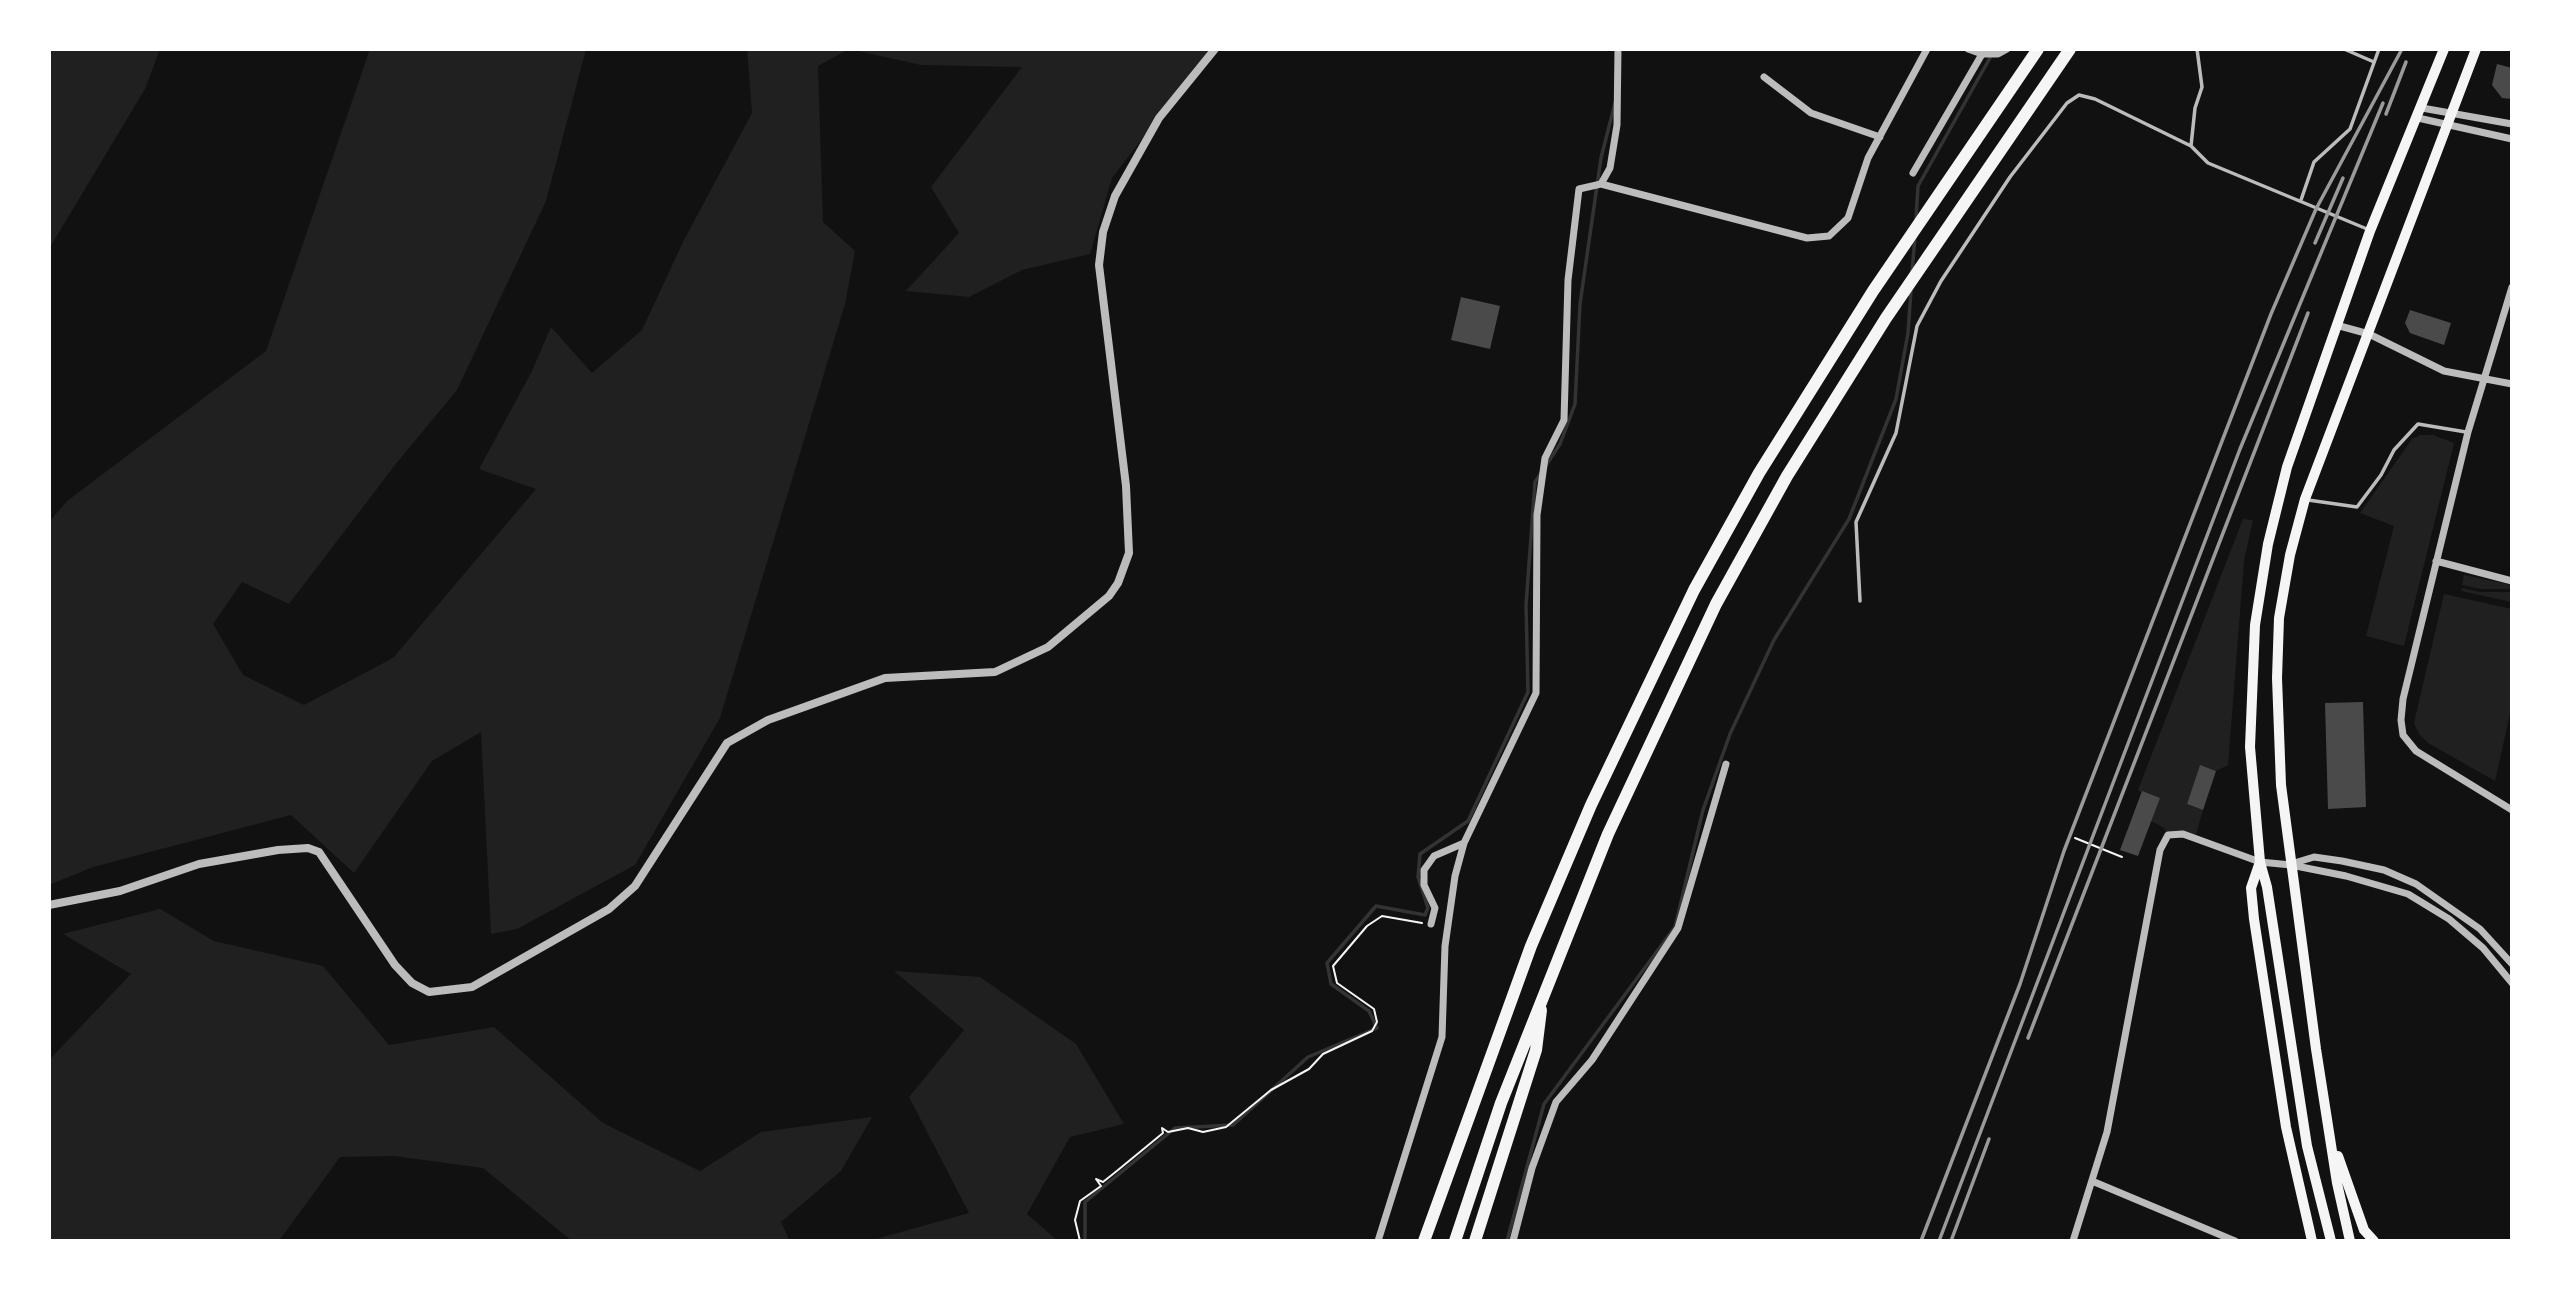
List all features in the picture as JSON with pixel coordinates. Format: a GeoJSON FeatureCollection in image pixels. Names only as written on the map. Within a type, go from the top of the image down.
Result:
{"type":"FeatureCollection","features":[{"type":"Feature","properties":{"kind":"highway"},"geometry":{"type":"LineString","coordinates":[[1424,1241],[1531,946],[1591,805],[1694,590],[1759,473],[1873,290],[2038,49]]}},
{"type":"Feature","properties":{"kind":"highway"},"geometry":{"type":"LineString","coordinates":[[1455,1241],[1501,1102],[1541,997],[1608,834],[1716,604],[1787,476],[1886,318],[2070,49]]}},
{"type":"Feature","properties":{"kind":"highway"},"geometry":{"type":"LineString","coordinates":[[1475,1241],[1536,1050],[1541,997]]}},
{"type":"Feature","properties":{"kind":"main road"},"geometry":{"type":"LineString","coordinates":[[2331,1241],[2307,1146],[2267,887],[2260,862],[2250,747],[2253,656],[2259,595],[2287,467],[2370,231],[2444,49]]}},
{"type":"Feature","properties":{"kind":"main road"},"geometry":{"type":"LineString","coordinates":[[2350,1241],[2330,1134],[2281,785],[2278,642],[2290,555],[2305,499],[2370,334],[2476,49]]}},
{"type":"Feature","properties":{"kind":"main road"},"geometry":{"type":"LineString","coordinates":[[2260,862],[2251,888],[2254,919],[2286,1127],[2312,1241]]}},
{"type":"Feature","properties":{"kind":"main road"},"geometry":{"type":"LineString","coordinates":[[2330,1134],[2364,1230],[2374,1241]]}},
{"type":"Feature","properties":{"kind":"street"},"geometry":{"type":"LineString","coordinates":[[49,905],[120,891],[199,864],[278,850],[308,848],[319,852],[395,965],[412,983],[429,992],[472,987],[609,909],[635,886],[727,743],[768,720],[885,678],[995,672],[1048,647],[1109,596],[1118,583],[1129,553],[1126,486],[1099,265],[1103,232],[1115,196],[1159,118],[1215,49]]}},
{"type":"Feature","properties":{"kind":"street"},"geometry":{"type":"LineString","coordinates":[[1597,184],[1610,168],[1617,125],[1618,49]]}},
{"type":"Feature","properties":{"kind":"street"},"geometry":{"type":"LineString","coordinates":[[1378,1241],[1442,1037],[1445,946],[1455,876],[1464,843],[1536,694],[1539,504],[1545,458],[1564,420],[1569,280],[1579,188],[1597,184],[1807,237],[1829,236],[1838,232],[1848,218],[1868,158],[1927,49]]}},
{"type":"Feature","properties":{"kind":"street"},"geometry":{"type":"LineString","coordinates":[[1968,49],[1998,54],[2007,49]]}},
{"type":"Feature","properties":{"kind":"street"},"geometry":{"type":"LineString","coordinates":[[1913,173],[1983,52]]}},
{"type":"Feature","properties":{"kind":"street"},"geometry":{"type":"LineString","coordinates":[[1764,78],[1811,113],[1880,137]]}},
{"type":"Feature","properties":{"kind":"street"},"geometry":{"type":"LineString","coordinates":[[2420,113],[2452,112],[2512,124]]}},
{"type":"Feature","properties":{"kind":"street"},"geometry":{"type":"LineString","coordinates":[[2420,113],[2447,125],[2512,139]]}},
{"type":"Feature","properties":{"kind":"street"},"geometry":{"type":"LineString","coordinates":[[2512,287],[2468,432],[2403,699],[2401,720],[2403,735],[2416,751],[2512,810]]}},
{"type":"Feature","properties":{"kind":"street"},"geometry":{"type":"LineString","coordinates":[[2335,325],[2370,334],[2444,371],[2512,384]]}},
{"type":"Feature","properties":{"kind":"street"},"geometry":{"type":"LineString","coordinates":[[2436,561],[2512,580]]}},
{"type":"Feature","properties":{"kind":"street"},"geometry":{"type":"LineString","coordinates":[[1513,1241],[1532,1168],[1556,1102],[1591,1060],[1678,928],[1726,764]]}},
{"type":"Feature","properties":{"kind":"street"},"geometry":{"type":"LineString","coordinates":[[2073,1241],[2107,1132],[2163,841],[2168,835],[2183,834],[2260,862],[2291,864],[2382,884],[2408,894],[2449,919],[2483,948],[2512,983]]}},
{"type":"Feature","properties":{"kind":"street"},"geometry":{"type":"LineString","coordinates":[[1431,924],[1435,908],[1424,884],[1424,870],[1434,856],[1464,843]]}},
{"type":"Feature","properties":{"kind":"street"},"geometry":{"type":"LineString","coordinates":[[2291,864],[2314,857],[2342,861],[2384,870],[2416,884],[2480,929],[2512,964]]}},
{"type":"Feature","properties":{"kind":"street"},"geometry":{"type":"LineString","coordinates":[[2092,1181],[2235,1241]]}},
{"type":"Feature","properties":{"kind":"lane"},"geometry":{"type":"LineString","coordinates":[[2191,146],[2195,108],[2202,87],[2197,49]]}},
{"type":"Feature","properties":{"kind":"lane"},"geometry":{"type":"LineString","coordinates":[[2344,49],[2374,62]]}},
{"type":"Feature","properties":{"kind":"lane"},"geometry":{"type":"LineString","coordinates":[[2301,201],[2314,162],[2350,129],[2379,49]]}},
{"type":"Feature","properties":{"kind":"lane"},"geometry":{"type":"LineString","coordinates":[[1860,601],[1856,523],[1896,433],[1917,326],[1941,281],[2010,177],[2067,103],[2079,95],[2095,99],[2191,146],[2208,163],[2370,231]]}},
{"type":"Feature","properties":{"kind":"lane"},"geometry":{"type":"LineString","coordinates":[[2305,499],[2357,507],[2394,450],[2418,424],[2468,432]]}},
{"type":"Feature","properties":{"kind":"path"},"geometry":{"type":"LineString","coordinates":[[2075,838],[2122,857]]}},
{"type":"Feature","properties":{"kind":"path"},"geometry":{"type":"LineString","coordinates":[[1080,1241],[1075,1220],[1080,1201],[1101,1186],[1096,1180],[1102,1182],[1118,1170],[1163,1133],[1162,1128],[1168,1132],[1188,1128],[1203,1132],[1226,1127],[1271,1090],[1309,1069],[1323,1054],[1372,1031],[1377,1022],[1374,1009],[1343,990],[1334,979],[1332,970],[1338,958],[1356,942],[1367,926],[1386,915],[1431,924]]}},
{"type":"Feature","properties":{"kind":"shaded area"},"geometry":{"type":"Polygon","coordinates":[[[49,49],[160,49],[145,89],[49,249],[49,49]]]}},
{"type":"Feature","properties":{"kind":"shaded area"},"geometry":{"type":"Polygon","coordinates":[[[370,49],[586,49],[546,201],[457,390],[395,465],[289,604],[242,582],[213,624],[243,675],[304,705],[393,658],[536,489],[479,469],[532,371],[551,327],[592,373],[642,330],[684,240],[752,113],[747,49],[849,49],[818,66],[823,222],[855,251],[845,304],[720,718],[635,865],[517,929],[491,934],[481,732],[432,761],[354,873],[291,815],[93,867],[49,885],[49,522],[67,501],[266,351],[370,49]]]}},
{"type":"Feature","properties":{"kind":"shaded area"},"geometry":{"type":"Polygon","coordinates":[[[849,49],[1211,49],[1112,178],[1090,254],[1022,270],[969,297],[906,291],[959,233],[931,187],[1022,67],[921,65],[849,49]]]}},
{"type":"Feature","properties":{"kind":"shaded area"},"geometry":{"type":"Polygon","coordinates":[[[2420,435],[2433,435],[2454,443],[2404,646],[2366,636],[2394,526],[2360,513],[2412,439],[2420,435]]]}},
{"type":"Feature","properties":{"kind":"shaded area"},"geometry":{"type":"Polygon","coordinates":[[[2243,519],[2253,520],[2244,561],[2228,765],[2216,771],[2200,766],[2187,804],[2203,810],[2194,841],[2168,835],[2164,828],[2151,821],[2145,795],[2138,790],[2243,519]]]}},
{"type":"Feature","properties":{"kind":"shaded area"},"geometry":{"type":"Polygon","coordinates":[[[2464,575],[2512,585],[2512,589],[2481,589],[2462,585],[2464,575]]]}},
{"type":"Feature","properties":{"kind":"shaded area"},"geometry":{"type":"Polygon","coordinates":[[[2462,588],[2480,592],[2512,592],[2512,602],[2461,591],[2462,588]]]}},
{"type":"Feature","properties":{"kind":"shaded area"},"geometry":{"type":"Polygon","coordinates":[[[2444,594],[2512,609],[2512,705],[2495,781],[2428,743],[2419,734],[2414,723],[2444,594]]]}},
{"type":"Feature","properties":{"kind":"shaded area"},"geometry":{"type":"Polygon","coordinates":[[[160,909],[214,941],[323,966],[389,1045],[494,1027],[603,1123],[700,1171],[761,1132],[872,1117],[841,1171],[781,1222],[790,1241],[572,1241],[483,1168],[394,1156],[340,1157],[279,1241],[49,1241],[49,1060],[131,974],[63,934],[160,909]]]}},
{"type":"Feature","properties":{"kind":"shaded area"},"geometry":{"type":"Polygon","coordinates":[[[894,971],[980,977],[1076,1044],[1124,1124],[1070,1137],[1027,1214],[1058,1241],[869,1241],[969,1213],[909,1097],[964,1030],[894,971]]]}},
{"type":"Feature","properties":{"kind":"building"},"geometry":{"type":"Polygon","coordinates":[[[2497,64],[2512,68],[2512,99],[2502,98],[2492,85],[2497,64]]]}},
{"type":"Feature","properties":{"kind":"building"},"geometry":{"type":"Polygon","coordinates":[[[1461,297],[1500,306],[1490,349],[1451,340],[1461,297]]]}},
{"type":"Feature","properties":{"kind":"building"},"geometry":{"type":"Polygon","coordinates":[[[2410,310],[2451,323],[2444,345],[2410,333],[2405,323],[2410,310]]]}},
{"type":"Feature","properties":{"kind":"building"},"geometry":{"type":"Polygon","coordinates":[[[2363,702],[2366,807],[2328,809],[2325,703],[2363,702]]]}},
{"type":"Feature","properties":{"kind":"building"},"geometry":{"type":"Polygon","coordinates":[[[2200,765],[2216,771],[2203,810],[2187,804],[2200,765]]]}},
{"type":"Feature","properties":{"kind":"building"},"geometry":{"type":"Polygon","coordinates":[[[2142,791],[2160,798],[2138,856],[2120,850],[2142,791]]]}},
{"type":"Feature","properties":{"kind":"waterway"},"geometry":{"type":"LineString","coordinates":[[1916,219],[1918,186],[1995,49]]}},
{"type":"Feature","properties":{"kind":"waterway"},"geometry":{"type":"LineString","coordinates":[[1545,467],[1560,444],[1575,404],[1580,304],[1601,158],[1615,103]]}},
{"type":"Feature","properties":{"kind":"waterway"},"geometry":{"type":"LineString","coordinates":[[1912,272],[1915,237]]}},
{"type":"Feature","properties":{"kind":"waterway"},"geometry":{"type":"LineString","coordinates":[[1507,1241],[1544,1104],[1675,927],[1703,810],[1730,734],[1774,640],[1849,519],[1896,399],[1908,333],[1911,290]]}},
{"type":"Feature","properties":{"kind":"waterway"},"geometry":{"type":"LineString","coordinates":[[1085,1241],[1085,1202],[1175,1128],[1233,1125],[1308,1057],[1377,1028],[1369,1011],[1331,984],[1327,963],[1376,906],[1425,915],[1428,908],[1418,877],[1420,854],[1468,821],[1528,692],[1526,605],[1535,482],[1541,473]]}},
{"type":"Feature","properties":{"kind":"railway"},"geometry":{"type":"LineString","coordinates":[[1921,1241],[2020,984],[2064,851],[2271,314],[2316,209],[2402,49]]}},
{"type":"Feature","properties":{"kind":"railway"},"geometry":{"type":"LineString","coordinates":[[2386,114],[2406,62]]}},
{"type":"Feature","properties":{"kind":"railway"},"geometry":{"type":"LineString","coordinates":[[1939,1241],[2240,449],[2383,103]]}},
{"type":"Feature","properties":{"kind":"railway"},"geometry":{"type":"LineString","coordinates":[[2315,243],[2343,178]]}},
{"type":"Feature","properties":{"kind":"railway"},"geometry":{"type":"LineString","coordinates":[[2028,1038],[2308,313]]}},
{"type":"Feature","properties":{"kind":"railway"},"geometry":{"type":"LineString","coordinates":[[1951,1241],[1989,1139]]}}]}
